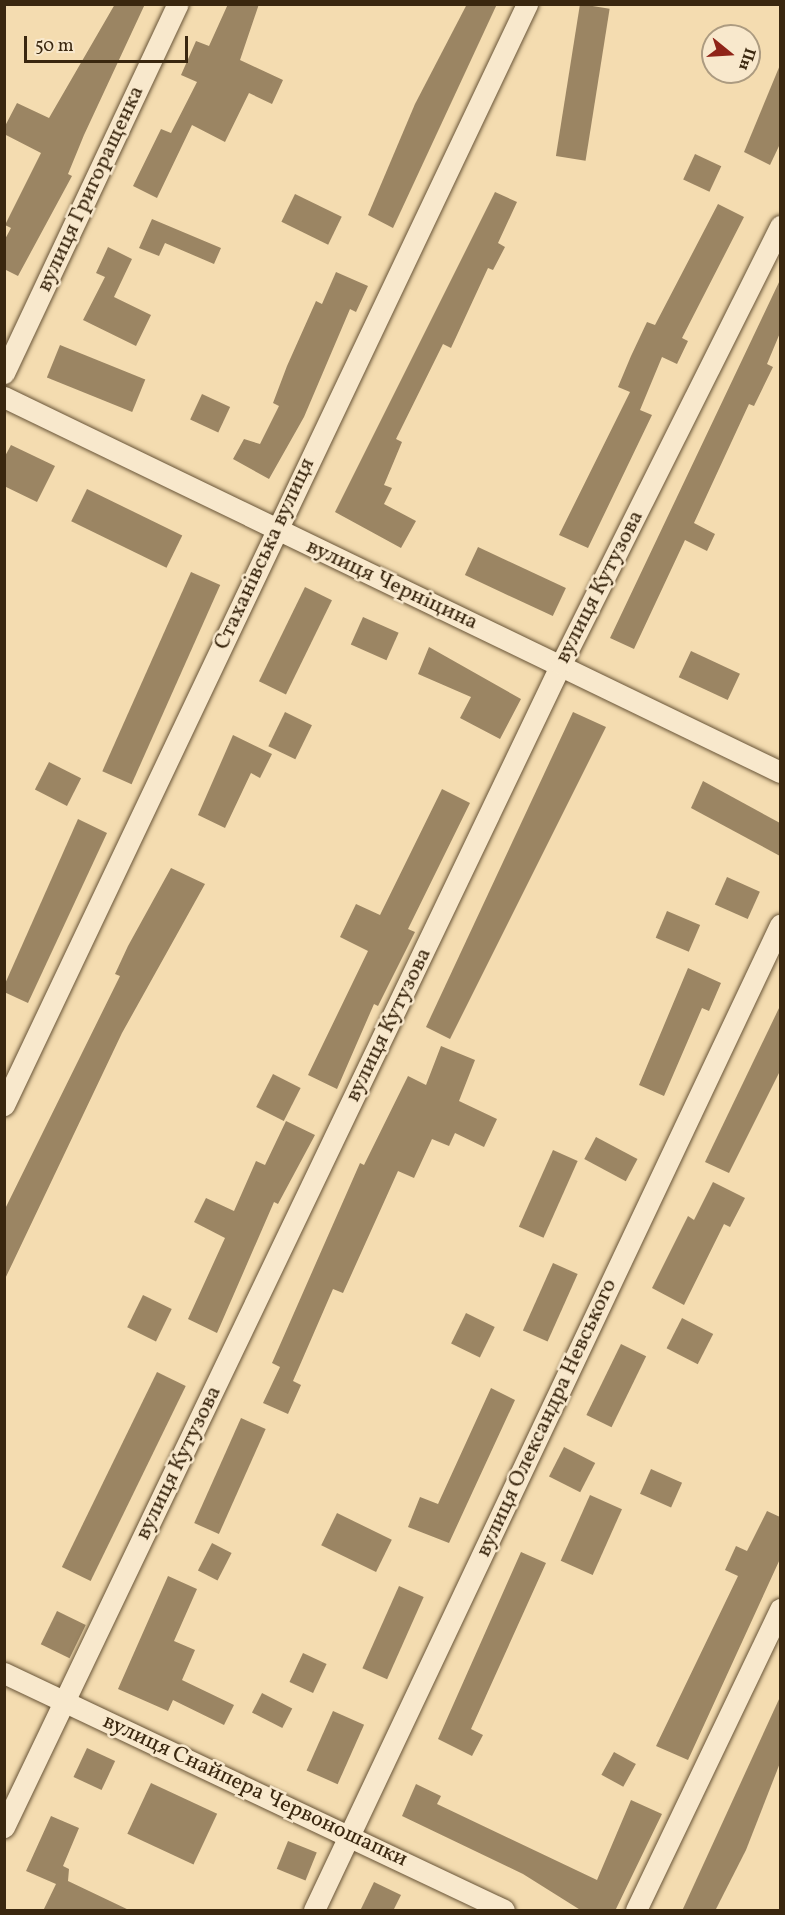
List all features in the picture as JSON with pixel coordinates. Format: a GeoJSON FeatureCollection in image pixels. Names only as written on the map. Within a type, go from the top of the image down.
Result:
{"type":"FeatureCollection","features":[{"type":"Feature","properties":{"kind":"street","name":"вулиця Григоращенка"},"geometry":{"type":"LineString","coordinates":[[4,373],[178,4]]}},
{"type":"Feature","properties":{"kind":"street","name":"Стаханівська вулиця"},"geometry":{"type":"LineString","coordinates":[[4,1105],[527,4]]}},
{"type":"Feature","properties":{"kind":"street","name":"вулиця Кутузова"},"geometry":{"type":"LineString","coordinates":[[4,1827],[561,664],[780,226]]}},
{"type":"Feature","properties":{"kind":"street","name":"вулиця Черніцина"},"geometry":{"type":"LineString","coordinates":[[4,397],[276,530],[561,664],[780,772]]}},
{"type":"Feature","properties":{"kind":"street","name":"вулиця Олександра Невського"},"geometry":{"type":"LineString","coordinates":[[314,1911],[780,925]]}},
{"type":"Feature","properties":{"kind":"street"},"geometry":{"type":"LineString","coordinates":[[636,1911],[780,1609]]}},
{"type":"Feature","properties":{"kind":"street","name":"вулиця Снайпера Червоношапки"},"geometry":{"type":"LineString","coordinates":[[4,1672],[64,1702],[351,1834],[504,1911]]}},
{"type":"Feature","properties":{"kind":"building"},"geometry":{"type":"Polygon","coordinates":[[[115,4],[145,4],[84,135],[68,174],[72,176],[18,276],[4,269],[4,241],[11,228],[5,225],[41,153],[4,134],[4,128],[17,103],[49,118],[115,4]]]}},
{"type":"Feature","properties":{"kind":"building"},"geometry":{"type":"Polygon","coordinates":[[[228,4],[259,4],[240,60],[283,80],[272,104],[249,93],[225,142],[192,125],[157,198],[133,186],[161,129],[171,133],[197,82],[181,75],[196,41],[209,46],[228,4]]]}},
{"type":"Feature","properties":{"kind":"building"},"geometry":{"type":"Polygon","coordinates":[[[467,4],[497,4],[393,228],[368,215],[415,104],[467,4]]]}},
{"type":"Feature","properties":{"kind":"building"},"geometry":{"type":"Polygon","coordinates":[[[580,4],[610,9],[586,161],[556,156],[580,4]]]}},
{"type":"Feature","properties":{"kind":"building"},"geometry":{"type":"Polygon","coordinates":[[[780,65],[780,144],[770,165],[744,152],[780,65]]]}},
{"type":"Feature","properties":{"kind":"building"},"geometry":{"type":"Polygon","coordinates":[[[695,154],[721,166],[709,192],[683,179],[695,154]]]}},
{"type":"Feature","properties":{"kind":"building"},"geometry":{"type":"Polygon","coordinates":[[[495,192],[517,202],[498,243],[505,247],[493,270],[488,268],[451,348],[443,344],[396,439],[402,442],[384,485],[392,488],[384,504],[416,521],[401,548],[335,512],[495,192]]]}},
{"type":"Feature","properties":{"kind":"building"},"geometry":{"type":"Polygon","coordinates":[[[295,194],[342,217],[328,245],[281,222],[295,194]]]}},
{"type":"Feature","properties":{"kind":"building"},"geometry":{"type":"Polygon","coordinates":[[[718,204],[744,217],[682,338],[688,341],[677,364],[662,357],[640,410],[652,415],[588,548],[559,535],[630,392],[618,387],[647,322],[655,325],[718,204]]]}},
{"type":"Feature","properties":{"kind":"building"},"geometry":{"type":"Polygon","coordinates":[[[152,219],[221,248],[214,264],[165,243],[159,256],[139,248],[152,219]]]}},
{"type":"Feature","properties":{"kind":"building"},"geometry":{"type":"Polygon","coordinates":[[[108,247],[132,259],[114,297],[151,315],[136,346],[83,320],[105,277],[96,273],[108,247]]]}},
{"type":"Feature","properties":{"kind":"building"},"geometry":{"type":"Polygon","coordinates":[[[336,272],[368,286],[356,312],[350,309],[304,417],[269,479],[233,459],[244,439],[260,444],[279,406],[273,403],[287,366],[316,301],[322,304],[336,272]]]}},
{"type":"Feature","properties":{"kind":"building"},"geometry":{"type":"Polygon","coordinates":[[[780,280],[780,333],[767,364],[773,367],[754,406],[749,404],[694,523],[715,534],[707,551],[685,540],[634,649],[610,638],[780,280]]]}},
{"type":"Feature","properties":{"kind":"building"},"geometry":{"type":"Polygon","coordinates":[[[60,345],[145,379],[132,412],[47,377],[60,345]]]}},
{"type":"Feature","properties":{"kind":"building"},"geometry":{"type":"Polygon","coordinates":[[[202,394],[230,407],[218,432],[190,419],[202,394]]]}},
{"type":"Feature","properties":{"kind":"building"},"geometry":{"type":"Polygon","coordinates":[[[11,445],[55,466],[37,502],[4,486],[4,458],[11,445]]]}},
{"type":"Feature","properties":{"kind":"building"},"geometry":{"type":"Polygon","coordinates":[[[87,489],[182,535],[166,568],[71,521],[87,489]]]}},
{"type":"Feature","properties":{"kind":"building"},"geometry":{"type":"Polygon","coordinates":[[[478,547],[566,588],[553,616],[465,575],[478,547]]]}},
{"type":"Feature","properties":{"kind":"building"},"geometry":{"type":"Polygon","coordinates":[[[191,572],[220,585],[132,784],[102,771],[191,572]]]}},
{"type":"Feature","properties":{"kind":"building"},"geometry":{"type":"Polygon","coordinates":[[[305,587],[332,600],[286,695],[259,681],[305,587]]]}},
{"type":"Feature","properties":{"kind":"building"},"geometry":{"type":"Polygon","coordinates":[[[363,617],[399,633],[386,660],[351,644],[363,617]]]}},
{"type":"Feature","properties":{"kind":"building"},"geometry":{"type":"Polygon","coordinates":[[[429,647],[521,699],[500,739],[460,718],[471,697],[418,674],[429,647]]]}},
{"type":"Feature","properties":{"kind":"building"},"geometry":{"type":"Polygon","coordinates":[[[691,651],[740,674],[728,700],[679,677],[691,651]]]}},
{"type":"Feature","properties":{"kind":"building"},"geometry":{"type":"Polygon","coordinates":[[[285,712],[312,725],[295,759],[268,746],[285,712]]]}},
{"type":"Feature","properties":{"kind":"building"},"geometry":{"type":"Polygon","coordinates":[[[573,712],[606,727],[450,1039],[426,1027],[573,712]]]}},
{"type":"Feature","properties":{"kind":"building"},"geometry":{"type":"Polygon","coordinates":[[[233,735],[272,754],[260,778],[251,773],[225,828],[198,815],[233,735]]]}},
{"type":"Feature","properties":{"kind":"building"},"geometry":{"type":"Polygon","coordinates":[[[49,762],[81,778],[67,806],[35,790],[49,762]]]}},
{"type":"Feature","properties":{"kind":"building"},"geometry":{"type":"Polygon","coordinates":[[[703,781],[780,823],[780,856],[691,808],[703,781]]]}},
{"type":"Feature","properties":{"kind":"building"},"geometry":{"type":"Polygon","coordinates":[[[442,789],[470,803],[408,929],[415,932],[378,1006],[374,1004],[337,1089],[308,1075],[368,951],[340,937],[356,904],[380,915],[442,789]]]}},
{"type":"Feature","properties":{"kind":"building"},"geometry":{"type":"Polygon","coordinates":[[[78,819],[107,833],[28,1003],[4,992],[4,986],[78,819]]]}},
{"type":"Feature","properties":{"kind":"building"},"geometry":{"type":"Polygon","coordinates":[[[171,868],[205,884],[122,1033],[4,1281],[4,1211],[120,976],[115,974],[128,946],[171,868]]]}},
{"type":"Feature","properties":{"kind":"building"},"geometry":{"type":"Polygon","coordinates":[[[727,877],[760,892],[748,919],[715,904],[727,877]]]}},
{"type":"Feature","properties":{"kind":"building"},"geometry":{"type":"Polygon","coordinates":[[[667,911],[700,925],[689,952],[656,938],[667,911]]]}},
{"type":"Feature","properties":{"kind":"building"},"geometry":{"type":"Polygon","coordinates":[[[688,968],[721,983],[709,1011],[702,1008],[664,1096],[639,1085],[688,968]]]}},
{"type":"Feature","properties":{"kind":"building"},"geometry":{"type":"Polygon","coordinates":[[[780,1006],[780,1071],[729,1173],[705,1162],[780,1006]]]}},
{"type":"Feature","properties":{"kind":"building"},"geometry":{"type":"Polygon","coordinates":[[[441,1046],[475,1060],[459,1101],[497,1119],[484,1147],[455,1133],[449,1146],[432,1139],[414,1178],[398,1171],[343,1293],[333,1289],[293,1381],[301,1385],[288,1414],[263,1403],[280,1367],[272,1363],[360,1163],[364,1165],[408,1076],[426,1085],[441,1046]]]}},
{"type":"Feature","properties":{"kind":"building"},"geometry":{"type":"Polygon","coordinates":[[[273,1074],[301,1088],[284,1121],[256,1107],[273,1074]]]}},
{"type":"Feature","properties":{"kind":"building"},"geometry":{"type":"Polygon","coordinates":[[[286,1121],[315,1135],[278,1204],[274,1202],[217,1333],[188,1319],[225,1238],[194,1222],[206,1198],[234,1211],[256,1161],[265,1165],[286,1121]]]}},
{"type":"Feature","properties":{"kind":"building"},"geometry":{"type":"Polygon","coordinates":[[[596,1137],[637,1159],[626,1181],[584,1159],[596,1137]]]}},
{"type":"Feature","properties":{"kind":"building"},"geometry":{"type":"Polygon","coordinates":[[[553,1150],[578,1161],[543,1238],[519,1227],[553,1150]]]}},
{"type":"Feature","properties":{"kind":"building"},"geometry":{"type":"Polygon","coordinates":[[[713,1182],[745,1198],[730,1227],[724,1224],[684,1305],[652,1288],[688,1216],[694,1220],[713,1182]]]}},
{"type":"Feature","properties":{"kind":"building"},"geometry":{"type":"Polygon","coordinates":[[[553,1263],[578,1274],[548,1342],[523,1331],[553,1263]]]}},
{"type":"Feature","properties":{"kind":"building"},"geometry":{"type":"Polygon","coordinates":[[[143,1295],[172,1309],[156,1341],[127,1327],[143,1295]]]}},
{"type":"Feature","properties":{"kind":"building"},"geometry":{"type":"Polygon","coordinates":[[[466,1313],[495,1327],[480,1358],[451,1344],[466,1313]]]}},
{"type":"Feature","properties":{"kind":"building"},"geometry":{"type":"Polygon","coordinates":[[[682,1318],[713,1334],[698,1364],[667,1348],[682,1318]]]}},
{"type":"Feature","properties":{"kind":"building"},"geometry":{"type":"Polygon","coordinates":[[[621,1344],[646,1356],[612,1427],[586,1415],[621,1344]]]}},
{"type":"Feature","properties":{"kind":"building"},"geometry":{"type":"Polygon","coordinates":[[[157,1372],[186,1386],[91,1581],[62,1567],[157,1372]]]}},
{"type":"Feature","properties":{"kind":"building"},"geometry":{"type":"Polygon","coordinates":[[[491,1388],[515,1400],[449,1543],[408,1527],[420,1497],[438,1504],[491,1388]]]}},
{"type":"Feature","properties":{"kind":"building"},"geometry":{"type":"Polygon","coordinates":[[[241,1418],[266,1429],[219,1534],[194,1523],[241,1418]]]}},
{"type":"Feature","properties":{"kind":"building"},"geometry":{"type":"Polygon","coordinates":[[[564,1447],[595,1463],[580,1492],[549,1476],[564,1447]]]}},
{"type":"Feature","properties":{"kind":"building"},"geometry":{"type":"Polygon","coordinates":[[[651,1469],[682,1483],[671,1507],[640,1494],[651,1469]]]}},
{"type":"Feature","properties":{"kind":"building"},"geometry":{"type":"Polygon","coordinates":[[[590,1495],[622,1509],[593,1575],[561,1561],[590,1495]]]}},
{"type":"Feature","properties":{"kind":"building"},"geometry":{"type":"Polygon","coordinates":[[[767,1511],[780,1517],[780,1559],[688,1760],[656,1746],[738,1576],[725,1570],[736,1546],[747,1551],[767,1511]]]}},
{"type":"Feature","properties":{"kind":"building"},"geometry":{"type":"Polygon","coordinates":[[[337,1513],[392,1540],[376,1572],[321,1545],[337,1513]]]}},
{"type":"Feature","properties":{"kind":"building"},"geometry":{"type":"Polygon","coordinates":[[[212,1543],[232,1553],[218,1581],[198,1571],[212,1543]]]}},
{"type":"Feature","properties":{"kind":"building"},"geometry":{"type":"Polygon","coordinates":[[[521,1552],[546,1563],[471,1729],[483,1735],[472,1756],[438,1739],[521,1552]]]}},
{"type":"Feature","properties":{"kind":"building"},"geometry":{"type":"Polygon","coordinates":[[[168,1576],[197,1589],[174,1641],[195,1650],[182,1680],[234,1705],[224,1725],[173,1700],[168,1711],[118,1689],[168,1576]]]}},
{"type":"Feature","properties":{"kind":"building"},"geometry":{"type":"Polygon","coordinates":[[[399,1586],[424,1597],[387,1679],[362,1668],[399,1586]]]}},
{"type":"Feature","properties":{"kind":"building"},"geometry":{"type":"Polygon","coordinates":[[[57,1611],[86,1625],[70,1658],[41,1644],[57,1611]]]}},
{"type":"Feature","properties":{"kind":"building"},"geometry":{"type":"Polygon","coordinates":[[[303,1653],[327,1664],[313,1693],[289,1682],[303,1653]]]}},
{"type":"Feature","properties":{"kind":"building"},"geometry":{"type":"Polygon","coordinates":[[[262,1693],[292,1708],[282,1728],[252,1713],[262,1693]]]}},
{"type":"Feature","properties":{"kind":"building"},"geometry":{"type":"Polygon","coordinates":[[[780,1697],[780,1763],[746,1850],[715,1911],[682,1911],[780,1697]]]}},
{"type":"Feature","properties":{"kind":"building"},"geometry":{"type":"Polygon","coordinates":[[[333,1711],[364,1725],[338,1784],[307,1770],[333,1711]]]}},
{"type":"Feature","properties":{"kind":"building"},"geometry":{"type":"Polygon","coordinates":[[[87,1748],[115,1761],[102,1790],[73,1777],[87,1748]]]}},
{"type":"Feature","properties":{"kind":"building"},"geometry":{"type":"Polygon","coordinates":[[[614,1752],[636,1764],[623,1787],[601,1775],[614,1752]]]}},
{"type":"Feature","properties":{"kind":"building"},"geometry":{"type":"Polygon","coordinates":[[[151,1783],[217,1814],[193,1865],[127,1834],[151,1783]]]}},
{"type":"Feature","properties":{"kind":"building"},"geometry":{"type":"Polygon","coordinates":[[[416,1784],[441,1796],[437,1804],[597,1880],[631,1800],[662,1814],[615,1911],[582,1911],[523,1874],[402,1816],[416,1784]]]}},
{"type":"Feature","properties":{"kind":"building"},"geometry":{"type":"Polygon","coordinates":[[[51,1816],[79,1828],[63,1866],[69,1869],[68,1881],[131,1911],[43,1911],[56,1884],[26,1871],[51,1816]]]}},
{"type":"Feature","properties":{"kind":"building"},"geometry":{"type":"Polygon","coordinates":[[[288,1841],[317,1853],[306,1880],[277,1869],[288,1841]]]}},
{"type":"Feature","properties":{"kind":"building"},"geometry":{"type":"Polygon","coordinates":[[[374,1882],[401,1895],[393,1911],[360,1911],[374,1882]]]}}]}
